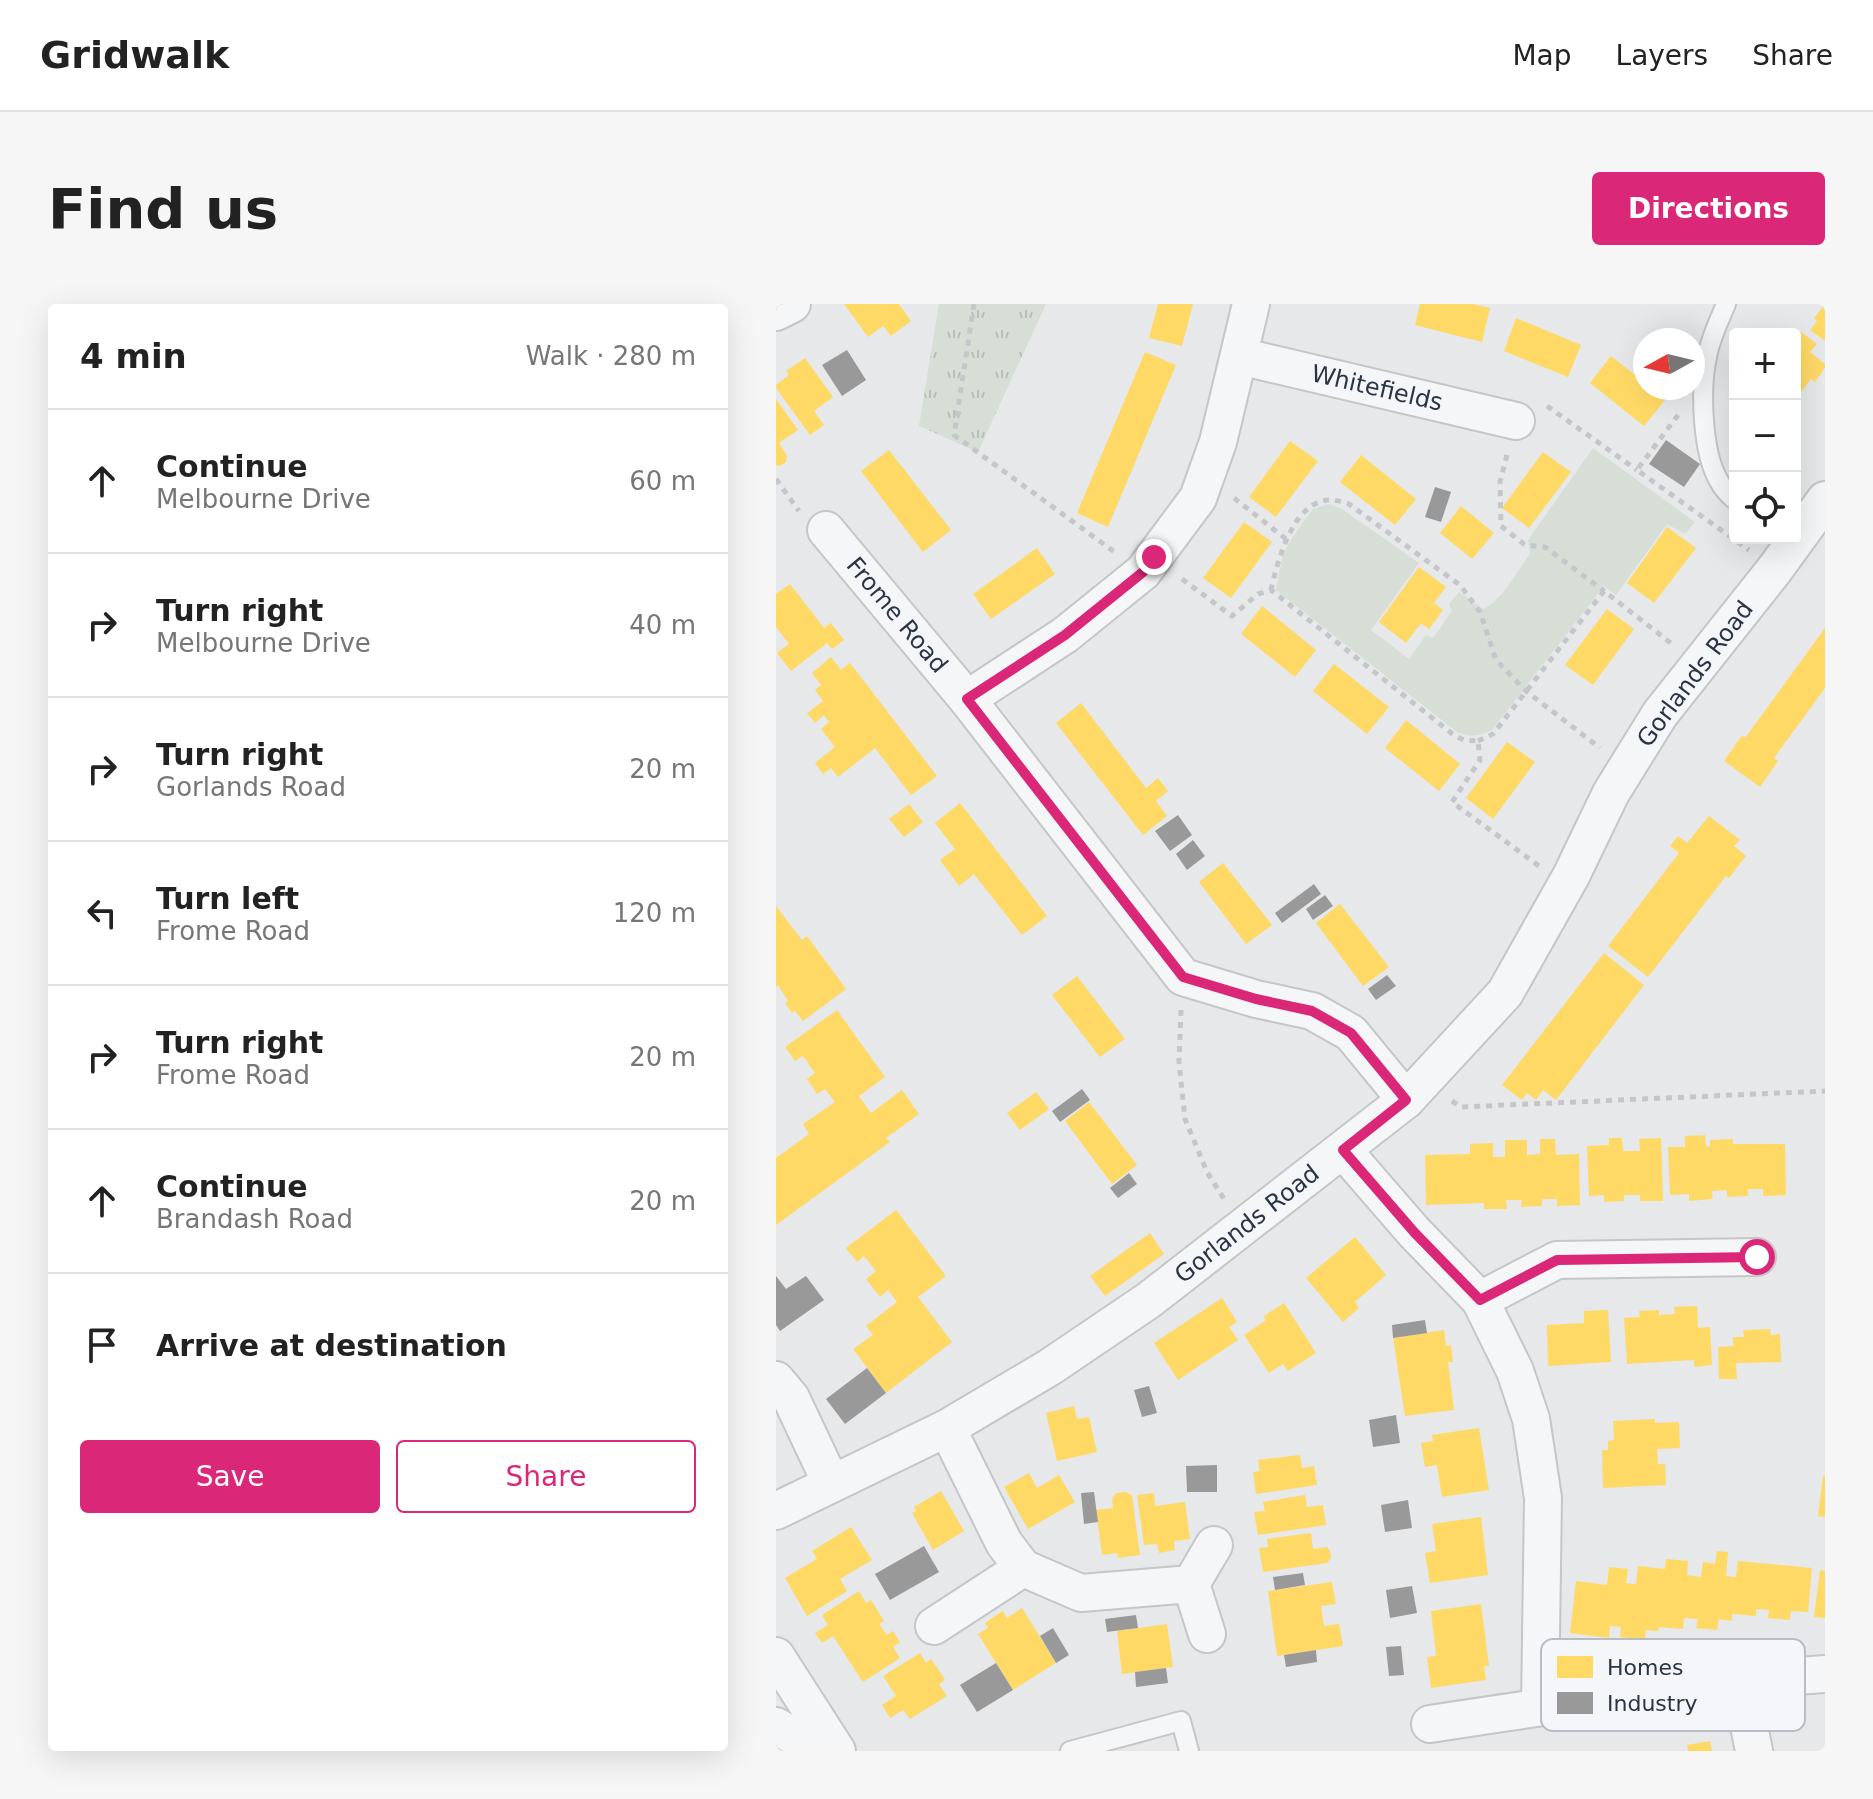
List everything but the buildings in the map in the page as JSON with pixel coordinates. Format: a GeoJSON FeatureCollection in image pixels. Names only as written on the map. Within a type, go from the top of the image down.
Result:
{"type":"FeatureCollection","features":[{"type":"Feature","properties":{"kind":"street"},"geometry":{"type":"LineString","coordinates":[[776,312],[792,304]]}},
{"type":"Feature","properties":{"kind":"street"},"geometry":{"type":"LineString","coordinates":[[967,699],[1065,635],[1148,565],[1198,498],[1218,442],[1251,304]]}},
{"type":"Feature","properties":{"kind":"street","name":"Whitefields"},"geometry":{"type":"LineString","coordinates":[[1239,356],[1516,421]]}},
{"type":"Feature","properties":{"kind":"street","name":"Gorlands Road"},"geometry":{"type":"LineString","coordinates":[[1801,526],[1825,500]]}},
{"type":"Feature","properties":{"kind":"street","name":"Frome Road"},"geometry":{"type":"LineString","coordinates":[[826,530],[967,699],[1183,977]]}},
{"type":"Feature","properties":{"kind":"street","name":"Gorlands Road"},"geometry":{"type":"LineString","coordinates":[[776,1511],[947,1428],[1050,1367],[1149,1300],[1414,1091],[1505,993],[1565,885],[1611,793],[1660,714],[1775,569],[1785,544]]}},
{"type":"Feature","properties":{"kind":"street"},"geometry":{"type":"LineString","coordinates":[[1183,977],[1256,999],[1312,1011],[1351,1033],[1414,1091]]}},
{"type":"Feature","properties":{"kind":"street"},"geometry":{"type":"LineString","coordinates":[[1343,1150],[1414,1232],[1480,1300],[1515,1371],[1531,1419],[1543,1498],[1540,1707],[1430,1724]]}},
{"type":"Feature","properties":{"kind":"street"},"geometry":{"type":"LineString","coordinates":[[1480,1300],[1557,1260],[1757,1257]]}},
{"type":"Feature","properties":{"kind":"street"},"geometry":{"type":"LineString","coordinates":[[776,1380],[791,1398],[831,1483]]}},
{"type":"Feature","properties":{"kind":"street"},"geometry":{"type":"LineString","coordinates":[[947,1428],[1004,1543],[1023,1568],[1081,1593],[1191,1584]]}},
{"type":"Feature","properties":{"kind":"street"},"geometry":{"type":"LineString","coordinates":[[1207,1634],[1191,1584],[1214,1545]]}},
{"type":"Feature","properties":{"kind":"street"},"geometry":{"type":"LineString","coordinates":[[934,1626],[1023,1568]]}},
{"type":"Feature","properties":{"kind":"street"},"geometry":{"type":"LineString","coordinates":[[776,1656],[837,1751]]}},
{"type":"Feature","properties":{"kind":"street"},"geometry":{"type":"LineString","coordinates":[[1805,1675],[1825,1674]]}},
{"type":"Feature","properties":{"kind":"street"},"geometry":{"type":"LineString","coordinates":[[776,1726],[819,1751]]}},
{"type":"Feature","properties":{"kind":"street"},"geometry":{"type":"LineString","coordinates":[[1750,1731],[1754,1751]]}},
{"type":"Feature","properties":{"kind":"lane"},"geometry":{"type":"LineString","coordinates":[[1726,304],[1707,357],[1703,401],[1712,467],[1729,493]]}},
{"type":"Feature","properties":{"kind":"lane"},"geometry":{"type":"LineString","coordinates":[[1070,1751],[1181,1721],[1189,1751]]}},
{"type":"Feature","properties":{"kind":"path"},"geometry":{"type":"LineString","coordinates":[[974,304],[954,435],[1148,565],[1232,616],[1258,594],[1271,590]]}},
{"type":"Feature","properties":{"kind":"path"},"geometry":{"type":"LineString","coordinates":[[1637,470],[1539,400],[1522,398],[1500,482],[1501,526],[1525,545],[1545,547],[1699,664]]}},
{"type":"Feature","properties":{"kind":"path"},"geometry":{"type":"LineString","coordinates":[[1228,493],[1286,539]]}},
{"type":"Feature","properties":{"kind":"path"},"geometry":{"type":"LineString","coordinates":[[1271,590],[1286,539],[1311,505],[1328,499],[1349,504],[1460,585],[1480,612],[1496,660],[1526,691],[1627,768]]}},
{"type":"Feature","properties":{"kind":"path"},"geometry":{"type":"LineString","coordinates":[[1271,590],[1455,736],[1478,741],[1493,734],[1604,591]]}},
{"type":"Feature","properties":{"kind":"path"},"geometry":{"type":"LineString","coordinates":[[1478,741],[1480,760],[1452,802],[1565,885]]}},
{"type":"Feature","properties":{"kind":"path"},"geometry":{"type":"LineString","coordinates":[[1183,977],[1179,1062],[1185,1119],[1207,1172],[1241,1228]]}},
{"type":"Feature","properties":{"kind":"path"},"geometry":{"type":"LineString","coordinates":[[1414,1091],[1461,1107],[1825,1091]]}},
{"type":"Feature","properties":{"kind":"green space"},"geometry":{"type":"Polygon","coordinates":[[[939,304],[1046,304],[978,452],[919,426],[939,304]]]}},
{"type":"Feature","properties":{"kind":"green space"},"geometry":{"type":"Polygon","coordinates":[[[1593,448],[1695,522],[1685,534],[1667,524],[1616,595],[1604,586],[1492,730],[1474,736],[1457,732],[1276,590],[1283,554],[1313,509],[1329,504],[1342,509],[1419,563],[1371,630],[1409,659],[1426,635],[1433,638],[1452,611],[1449,604],[1459,592],[1483,609],[1502,593],[1530,554],[1528,540],[1593,448]]]}},
{"type":"Feature","properties":{"kind":"route"},"geometry":{"type":"LineString","coordinates":[[1154,557],[1143,572],[1065,635],[967,699],[1183,977],[1256,999],[1312,1011],[1351,1033],[1406,1100],[1343,1150],[1414,1232],[1480,1300],[1557,1260],[1757,1257]]}}]}
